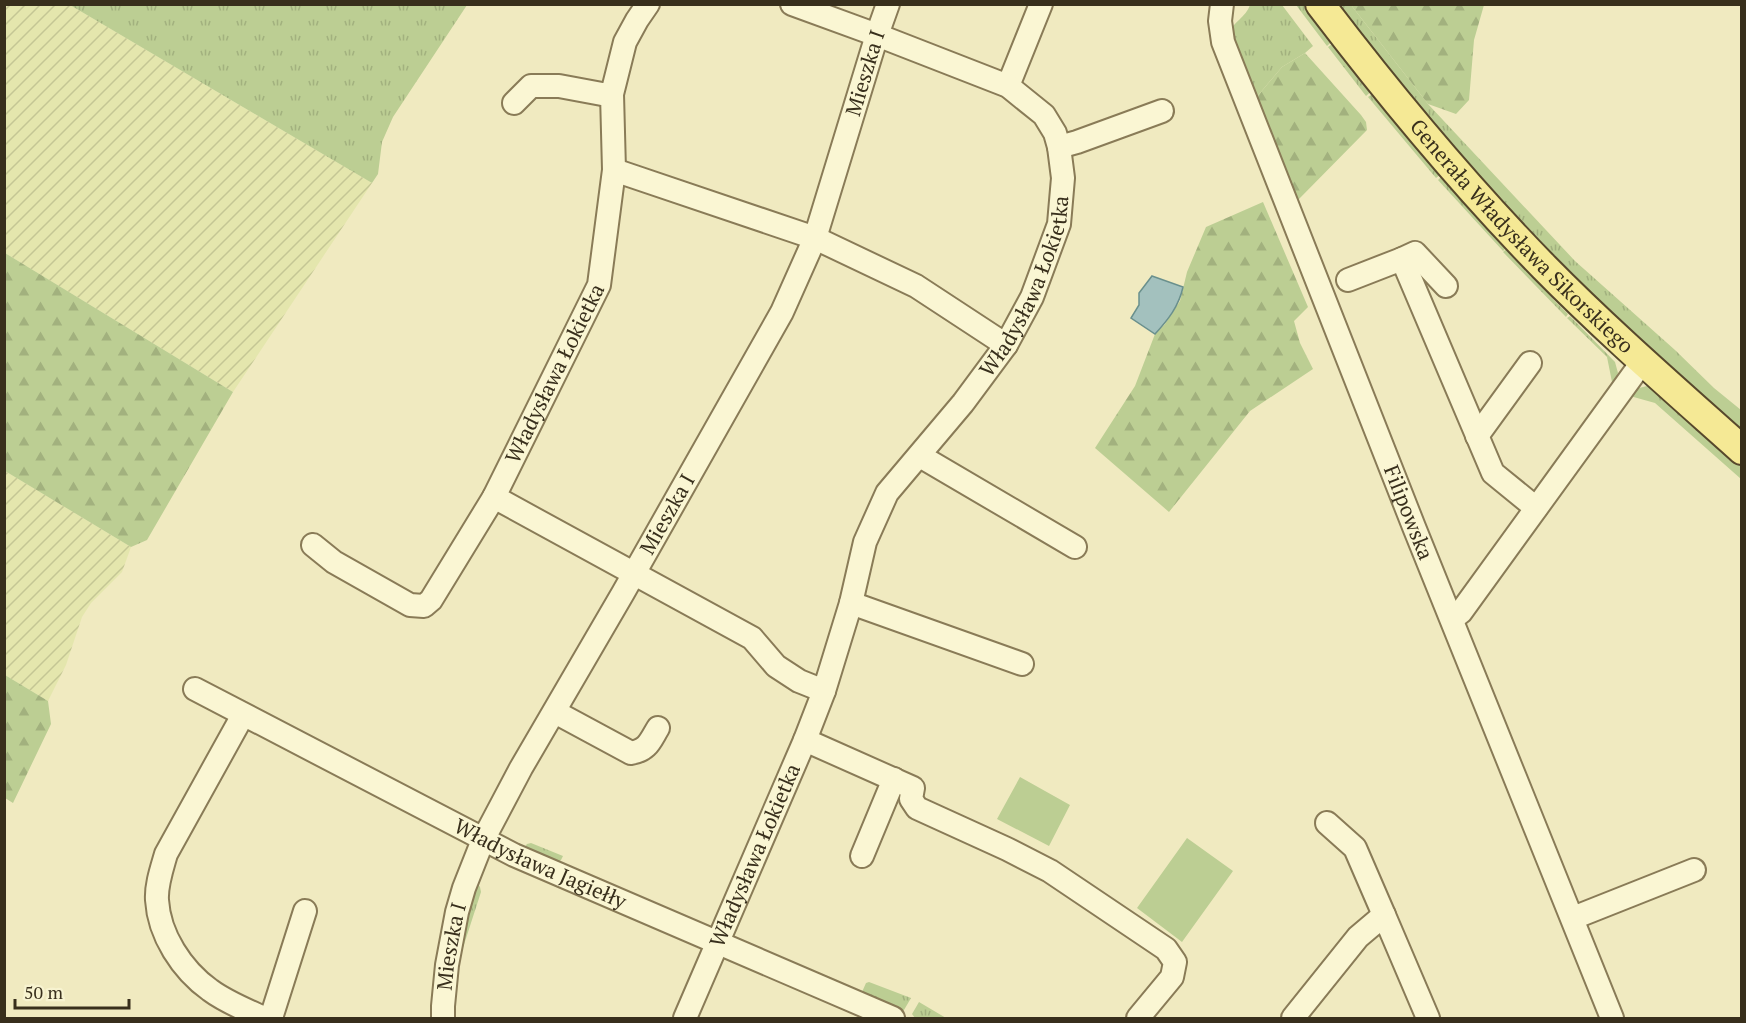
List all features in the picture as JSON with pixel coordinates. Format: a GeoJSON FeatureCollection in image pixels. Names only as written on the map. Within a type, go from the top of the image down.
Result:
{"type":"FeatureCollection","features":[{"type":"Feature","properties":{"kind":"main road","name":"Generała Władysława Sikorskiego"},"geometry":{"type":"LineString","coordinates":[[1320,4],[1398,103],[1545,268],[1643,361],[1742,450]]}},
{"type":"Feature","properties":{"kind":"street","name":"Władysława Łokietka"},"geometry":{"type":"LineString","coordinates":[[313,544],[334,562],[410,605],[424,606],[431,600],[495,497],[599,285],[614,170],[612,94],[625,42],[648,4]]}},
{"type":"Feature","properties":{"kind":"street","name":"Władysława Łokietka"},"geometry":{"type":"LineString","coordinates":[[685,1018],[806,740],[824,691],[865,542],[887,493],[963,403],[1006,345],[1032,297],[1059,224],[1063,178],[1059,147],[1055,133],[1044,115],[1008,86],[792,4]]}},
{"type":"Feature","properties":{"kind":"street","name":"Mieszka I"},"geometry":{"type":"LineString","coordinates":[[443,1018],[447,964],[457,912],[483,840],[521,768],[782,312],[815,238],[888,4]]}},
{"type":"Feature","properties":{"kind":"street"},"geometry":{"type":"LineString","coordinates":[[1008,86],[1041,4]]}},
{"type":"Feature","properties":{"kind":"street","name":"Filipowska"},"geometry":{"type":"LineString","coordinates":[[1222,4],[1220,21],[1223,42],[1401,495],[1573,918],[1605,1016]]}},
{"type":"Feature","properties":{"kind":"street"},"geometry":{"type":"LineString","coordinates":[[514,103],[531,86],[559,86],[612,94]]}},
{"type":"Feature","properties":{"kind":"street"},"geometry":{"type":"LineString","coordinates":[[1059,147],[1162,111]]}},
{"type":"Feature","properties":{"kind":"street"},"geometry":{"type":"LineString","coordinates":[[614,170],[815,238],[916,286],[1006,345]]}},
{"type":"Feature","properties":{"kind":"street"},"geometry":{"type":"LineString","coordinates":[[1348,280],[1415,253],[1446,286]]}},
{"type":"Feature","properties":{"kind":"street"},"geometry":{"type":"LineString","coordinates":[[1402,259],[1493,473],[1536,508]]}},
{"type":"Feature","properties":{"kind":"street"},"geometry":{"type":"LineString","coordinates":[[1452,619],[1461,612],[1643,361]]}},
{"type":"Feature","properties":{"kind":"street"},"geometry":{"type":"LineString","coordinates":[[1477,435],[1530,363]]}},
{"type":"Feature","properties":{"kind":"street"},"geometry":{"type":"LineString","coordinates":[[920,456],[1075,547]]}},
{"type":"Feature","properties":{"kind":"street"},"geometry":{"type":"LineString","coordinates":[[495,497],[752,638],[776,666],[800,681],[824,691]]}},
{"type":"Feature","properties":{"kind":"street"},"geometry":{"type":"LineString","coordinates":[[850,603],[1022,664]]}},
{"type":"Feature","properties":{"kind":"street","name":"Władysława Jagiełły"},"geometry":{"type":"LineString","coordinates":[[195,689],[483,840],[893,1018]]}},
{"type":"Feature","properties":{"kind":"street"},"geometry":{"type":"LineString","coordinates":[[555,712],[631,753],[641,751],[647,746],[658,728]]}},
{"type":"Feature","properties":{"kind":"street"},"geometry":{"type":"LineString","coordinates":[[243,714],[166,854],[159,879],[157,899],[160,918],[167,937],[179,958],[192,974],[211,991],[264,1018]]}},
{"type":"Feature","properties":{"kind":"street"},"geometry":{"type":"LineString","coordinates":[[806,740],[913,788],[910,799],[917,808],[1050,871],[1166,949],[1175,962],[1172,977],[1138,1018]]}},
{"type":"Feature","properties":{"kind":"street"},"geometry":{"type":"LineString","coordinates":[[862,856],[894,779]]}},
{"type":"Feature","properties":{"kind":"street"},"geometry":{"type":"LineString","coordinates":[[1327,823],[1355,848],[1428,1018]]}},
{"type":"Feature","properties":{"kind":"street"},"geometry":{"type":"LineString","coordinates":[[1573,918],[1694,870]]}},
{"type":"Feature","properties":{"kind":"street"},"geometry":{"type":"LineString","coordinates":[[271,1018],[304,911]]}},
{"type":"Feature","properties":{"kind":"street"},"geometry":{"type":"LineString","coordinates":[[1293,1018],[1358,938],[1384,915]]}},
{"type":"Feature","properties":{"kind":"green space"},"geometry":{"type":"Polygon","coordinates":[[[4,5],[70,5],[372,183],[233,392],[5,253],[4,5]]]}},
{"type":"Feature","properties":{"kind":"green space"},"geometry":{"type":"Polygon","coordinates":[[[70,5],[467,5],[393,117],[382,142],[378,174],[372,183],[70,5]]]}},
{"type":"Feature","properties":{"kind":"green space"},"geometry":{"type":"Polygon","coordinates":[[[1250,5],[1282,5],[1313,46],[1282,67],[1255,99],[1229,33],[1250,5]]]}},
{"type":"Feature","properties":{"kind":"green space"},"geometry":{"type":"Polygon","coordinates":[[[1296,5],[1308,5],[1335,39],[1327,46],[1296,5]]]}},
{"type":"Feature","properties":{"kind":"green space"},"geometry":{"type":"Polygon","coordinates":[[[1330,5],[1351,5],[1428,104],[1575,261],[1741,410],[1741,432],[1556,267],[1330,5]]]}},
{"type":"Feature","properties":{"kind":"green space"},"geometry":{"type":"Polygon","coordinates":[[[1351,5],[1484,5],[1474,40],[1469,100],[1456,114],[1428,104],[1351,5]]]}},
{"type":"Feature","properties":{"kind":"green space"},"geometry":{"type":"Polygon","coordinates":[[[1336,41],[1374,89],[1366,96],[1328,47],[1336,41]]]}},
{"type":"Feature","properties":{"kind":"green space"},"geometry":{"type":"Polygon","coordinates":[[[1305,53],[1361,115],[1366,122],[1367,130],[1298,200],[1255,99],[1282,67],[1305,53]]]}},
{"type":"Feature","properties":{"kind":"green space"},"geometry":{"type":"Polygon","coordinates":[[[1376,91],[1444,172],[1436,178],[1368,97],[1376,91]]]}},
{"type":"Feature","properties":{"kind":"green space"},"geometry":{"type":"Polygon","coordinates":[[[1445,173],[1510,244],[1503,251],[1438,180],[1445,173]]]}},
{"type":"Feature","properties":{"kind":"green space"},"geometry":{"type":"Polygon","coordinates":[[[1263,202],[1308,307],[1294,321],[1300,343],[1313,369],[1250,411],[1169,512],[1095,448],[1135,386],[1155,334],[1165,324],[1180,301],[1187,272],[1206,227],[1263,202]]]}},
{"type":"Feature","properties":{"kind":"green space"},"geometry":{"type":"Polygon","coordinates":[[[1511,245],[1554,300],[1568,314],[1566,317],[1503,252],[1511,245]]]}},
{"type":"Feature","properties":{"kind":"green space"},"geometry":{"type":"Polygon","coordinates":[[[5,253],[233,392],[147,540],[131,547],[5,471],[5,253]]]}},
{"type":"Feature","properties":{"kind":"green space"},"geometry":{"type":"Polygon","coordinates":[[[1570,316],[1615,362],[1618,373],[1614,384],[1607,357],[1567,318],[1570,316]]]}},
{"type":"Feature","properties":{"kind":"green space"},"geometry":{"type":"Polygon","coordinates":[[[1647,386],[1653,388],[1741,466],[1741,479],[1655,403],[1630,396],[1635,389],[1647,386]]]}},
{"type":"Feature","properties":{"kind":"green space"},"geometry":{"type":"Polygon","coordinates":[[[5,471],[131,547],[122,572],[91,603],[82,617],[66,665],[48,701],[5,675],[5,471]]]}},
{"type":"Feature","properties":{"kind":"green space"},"geometry":{"type":"Polygon","coordinates":[[[5,675],[48,701],[51,724],[13,803],[5,798],[5,675]]]}},
{"type":"Feature","properties":{"kind":"green space"},"geometry":{"type":"Polygon","coordinates":[[[1020,777],[1070,805],[1049,846],[997,819],[1020,777]]]}},
{"type":"Feature","properties":{"kind":"green space"},"geometry":{"type":"Polygon","coordinates":[[[1187,838],[1233,871],[1182,942],[1137,908],[1187,838]]]}},
{"type":"Feature","properties":{"kind":"green space"},"geometry":{"type":"Polygon","coordinates":[[[531,843],[563,856],[555,864],[524,848],[531,843]]]}},
{"type":"Feature","properties":{"kind":"green space"},"geometry":{"type":"Polygon","coordinates":[[[477,883],[481,892],[459,960],[465,923],[477,883]]]}},
{"type":"Feature","properties":{"kind":"green space"},"geometry":{"type":"Polygon","coordinates":[[[869,982],[911,998],[901,1011],[862,992],[866,983],[869,982]]]}},
{"type":"Feature","properties":{"kind":"green space"},"geometry":{"type":"Polygon","coordinates":[[[919,1002],[946,1018],[915,1018],[912,1014],[919,1002]]]}},
{"type":"Feature","properties":{"kind":"water"},"geometry":{"type":"Polygon","coordinates":[[[1152,276],[1183,287],[1172,312],[1155,334],[1131,318],[1139,305],[1139,293],[1152,276]]]}}]}
